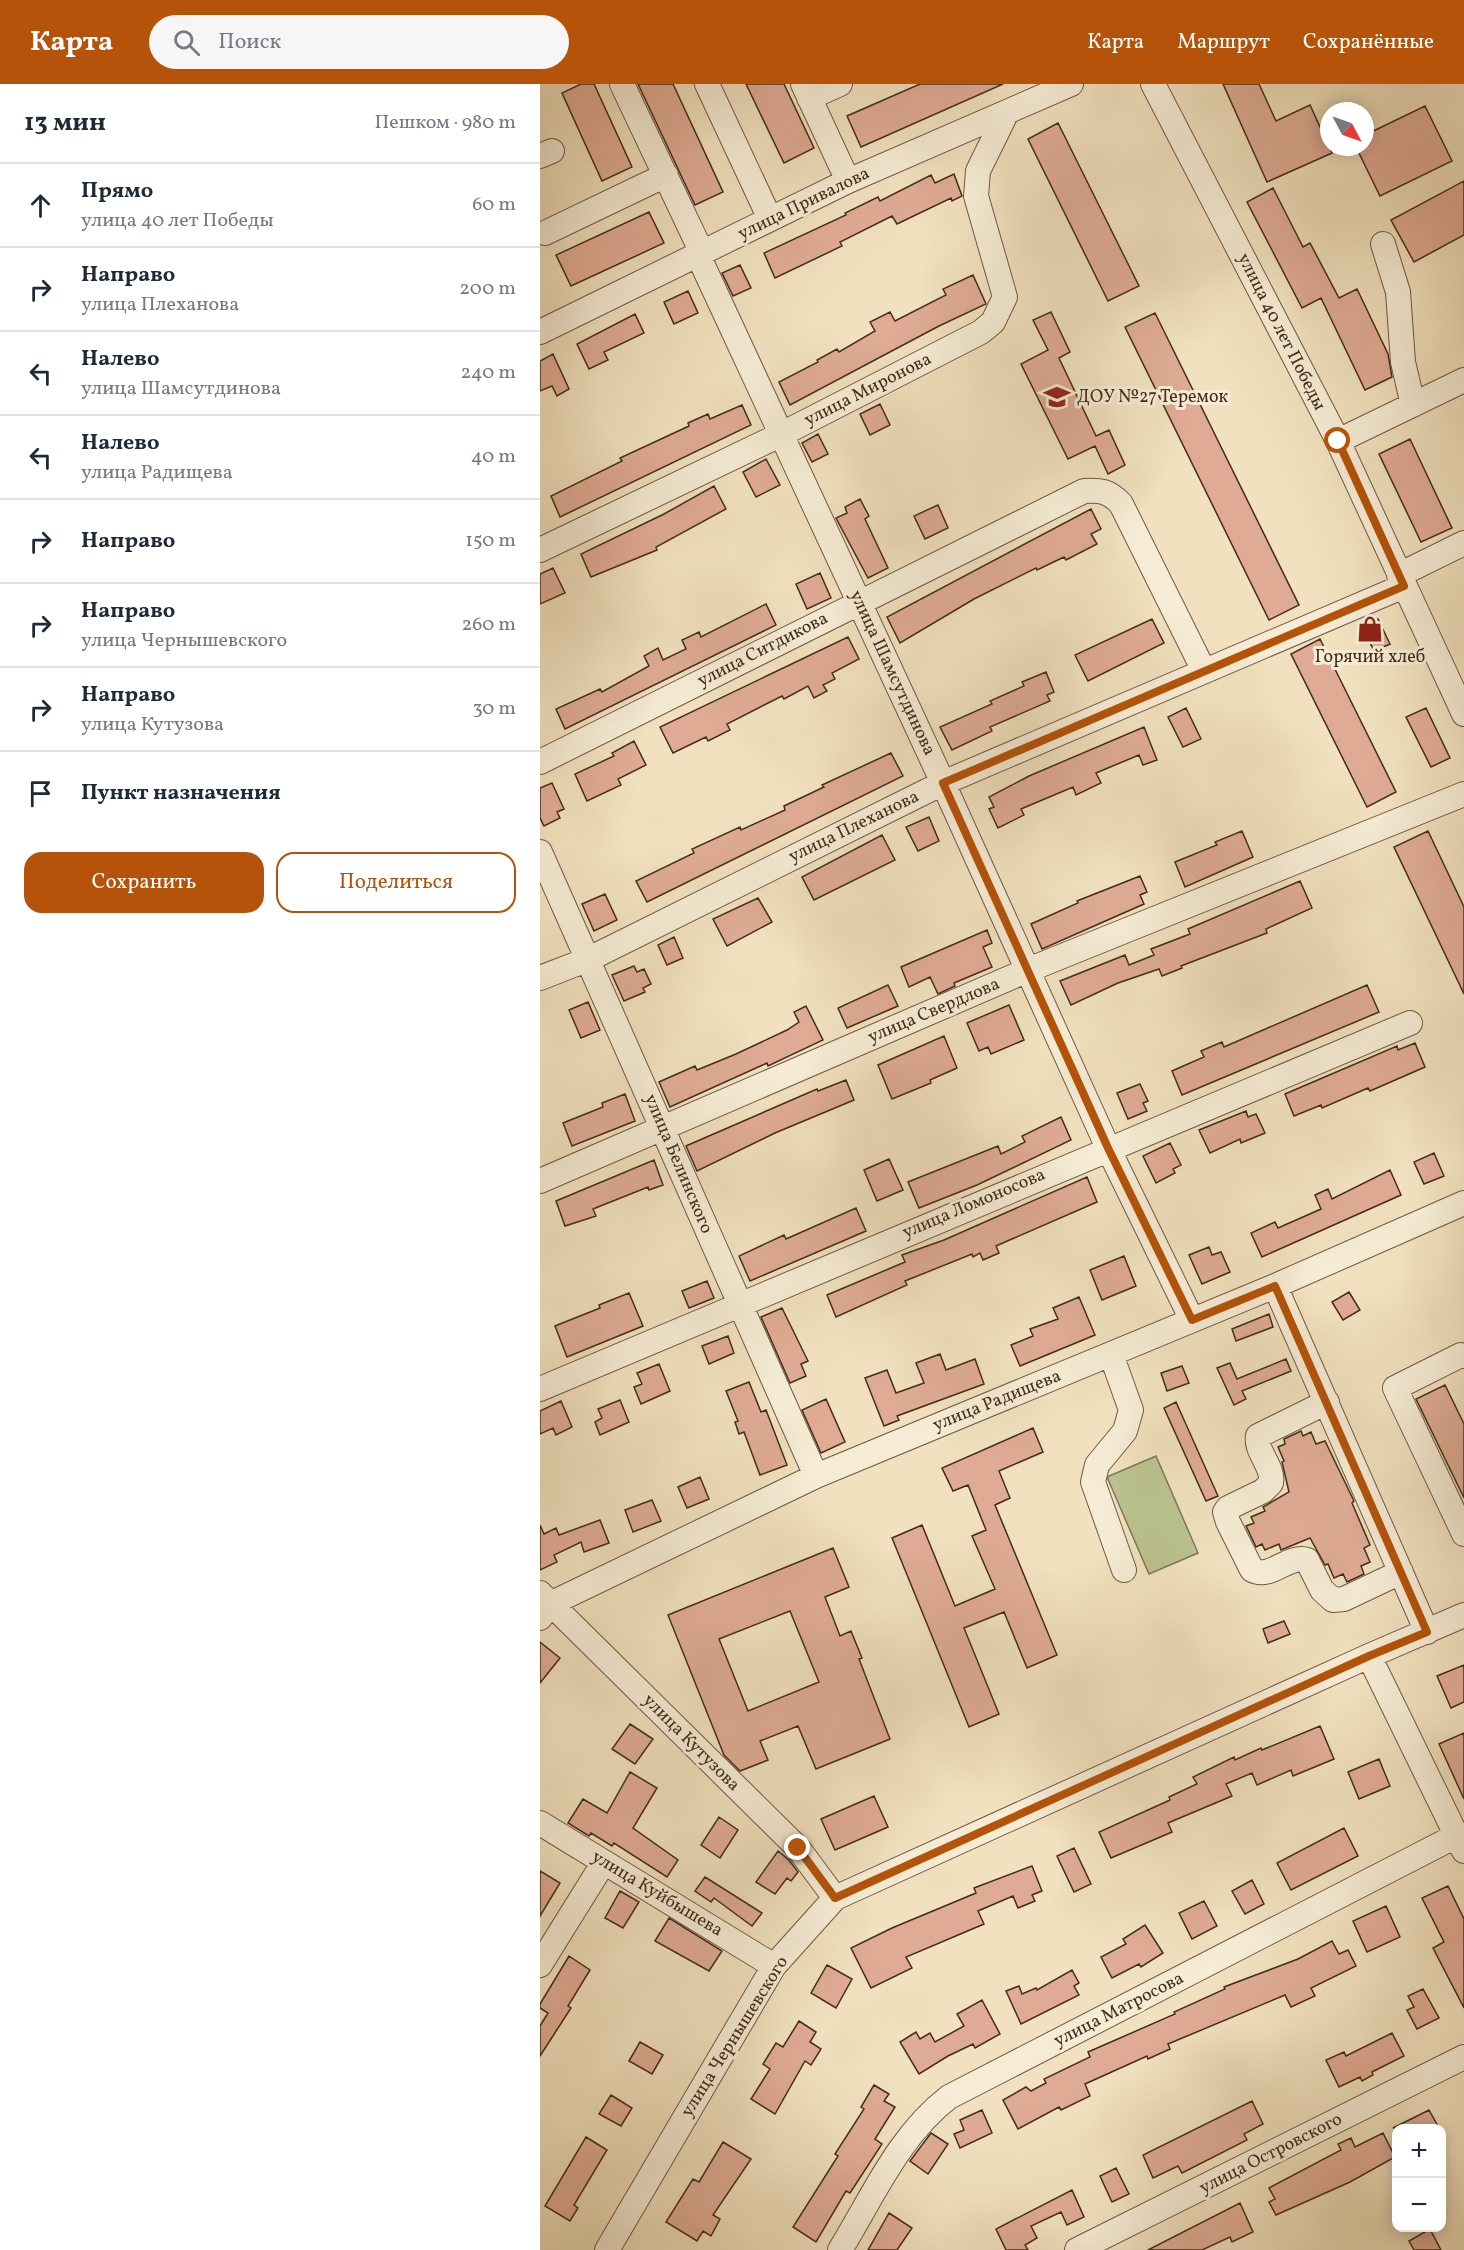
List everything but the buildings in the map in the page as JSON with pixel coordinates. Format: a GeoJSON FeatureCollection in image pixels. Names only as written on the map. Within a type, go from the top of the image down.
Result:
{"type":"FeatureCollection","features":[{"type":"Feature","properties":{"kind":"street","name":"улица Шамсутдинова"},"geometry":{"type":"LineString","coordinates":[[622,84],[666,176],[780,435],[943,783],[1108,1148],[1192,1320]]}},
{"type":"Feature","properties":{"kind":"street"},"geometry":{"type":"LineString","coordinates":[[707,84],[770,219]]}},
{"type":"Feature","properties":{"kind":"street"},"geometry":{"type":"LineString","coordinates":[[840,84],[806,91],[848,181]]}},
{"type":"Feature","properties":{"kind":"street","name":"улица Привалова"},"geometry":{"type":"LineString","coordinates":[[540,332],[848,181],[1071,84]]}},
{"type":"Feature","properties":{"kind":"street","name":"улица 40 лет Победы"},"geometry":{"type":"LineString","coordinates":[[1153,84],[1338,441],[1464,714]]}},
{"type":"Feature","properties":{"kind":"street","name":"улица Миронова"},"geometry":{"type":"LineString","coordinates":[[540,550],[780,435],[981,333],[993,322],[1002,309],[1004,291],[976,196],[978,171],[1006,114]]}},
{"type":"Feature","properties":{"kind":"street"},"geometry":{"type":"LineString","coordinates":[[545,232],[666,176]]}},
{"type":"Feature","properties":{"kind":"street"},"geometry":{"type":"LineString","coordinates":[[1383,244],[1398,292],[1403,362],[1413,405]]}},
{"type":"Feature","properties":{"kind":"street"},"geometry":{"type":"LineString","coordinates":[[1338,441],[1464,380]]}},
{"type":"Feature","properties":{"kind":"street","name":"улица Ситдикова"},"geometry":{"type":"LineString","coordinates":[[540,762],[1084,491],[1100,490],[1112,494],[1121,504],[1204,671]]}},
{"type":"Feature","properties":{"kind":"street","name":"улица Плеханова"},"geometry":{"type":"LineString","coordinates":[[540,978],[590,959],[943,783],[1204,671],[1401,581],[1464,543]]}},
{"type":"Feature","properties":{"kind":"street","name":"улица Свердлова"},"geometry":{"type":"LineString","coordinates":[[540,1182],[1028,970],[1464,794]]}},
{"type":"Feature","properties":{"kind":"street","name":"улица Белинского"},"geometry":{"type":"LineString","coordinates":[[540,852],[590,959],[816,1476]]}},
{"type":"Feature","properties":{"kind":"street","name":"улица Ломоносова"},"geometry":{"type":"LineString","coordinates":[[540,1389],[1108,1148],[1410,1023]]}},
{"type":"Feature","properties":{"kind":"street","name":"улица Радищева"},"geometry":{"type":"LineString","coordinates":[[543,1605],[816,1476],[1275,1286],[1464,1203]]}},
{"type":"Feature","properties":{"kind":"street"},"geometry":{"type":"LineString","coordinates":[[1275,1286],[1427,1632]]}},
{"type":"Feature","properties":{"kind":"street"},"geometry":{"type":"LineString","coordinates":[[1111,1354],[1131,1410],[1125,1431],[1097,1465],[1093,1482],[1124,1570]]}},
{"type":"Feature","properties":{"kind":"street"},"geometry":{"type":"LineString","coordinates":[[1464,1356],[1461,1355],[1395,1388],[1464,1534]]}},
{"type":"Feature","properties":{"kind":"street"},"geometry":{"type":"LineString","coordinates":[[1327,1402],[1258,1436],[1257,1442],[1271,1473],[1271,1483],[1263,1491],[1228,1508],[1226,1512],[1228,1522],[1252,1570],[1266,1572],[1292,1561],[1307,1560],[1325,1595],[1333,1600],[1344,1599],[1401,1572]]}},
{"type":"Feature","properties":{"kind":"street","name":"улица Кутузова"},"geometry":{"type":"LineString","coordinates":[[543,1605],[798,1848],[835,1898]]}},
{"type":"Feature","properties":{"kind":"street","name":"улица Чернышевского"},"geometry":{"type":"LineString","coordinates":[[607,2250],[774,1966],[835,1898],[1369,1656],[1464,1616]]}},
{"type":"Feature","properties":{"kind":"street"},"geometry":{"type":"LineString","coordinates":[[1369,1656],[1460,1843]]}},
{"type":"Feature","properties":{"kind":"street","name":"улица Куйбышева"},"geometry":{"type":"LineString","coordinates":[[540,1823],[774,1966]]}},
{"type":"Feature","properties":{"kind":"street","name":"улица Матросова"},"geometry":{"type":"LineString","coordinates":[[840,2250],[912,2133],[928,2113],[949,2097],[1460,1843]]}},
{"type":"Feature","properties":{"kind":"street"},"geometry":{"type":"LineString","coordinates":[[540,1965],[604,1862]]}},
{"type":"Feature","properties":{"kind":"street","name":"улица Островского"},"geometry":{"type":"LineString","coordinates":[[1077,2250],[1464,2057]]}},
{"type":"Feature","properties":{"kind":"green space"},"geometry":{"type":"Polygon","coordinates":[[[1156,1456],[1198,1553],[1149,1574],[1107,1477],[1156,1456]]]}},
{"type":"Feature","properties":{"kind":"place","name":"ДОУ №27 Теремок"},"geometry":{"type":"Point","coordinates":[1057,397]}},
{"type":"Feature","properties":{"kind":"place","name":"Горячий хлеб"},"geometry":{"type":"Point","coordinates":[1370,629]}},
{"type":"Feature","properties":{"kind":"route"},"geometry":{"type":"LineString","coordinates":[[798,1848],[835,1898],[1369,1656],[1427,1632],[1275,1286],[1192,1320],[1108,1148],[943,783],[1404,586],[1338,441]]}}]}
